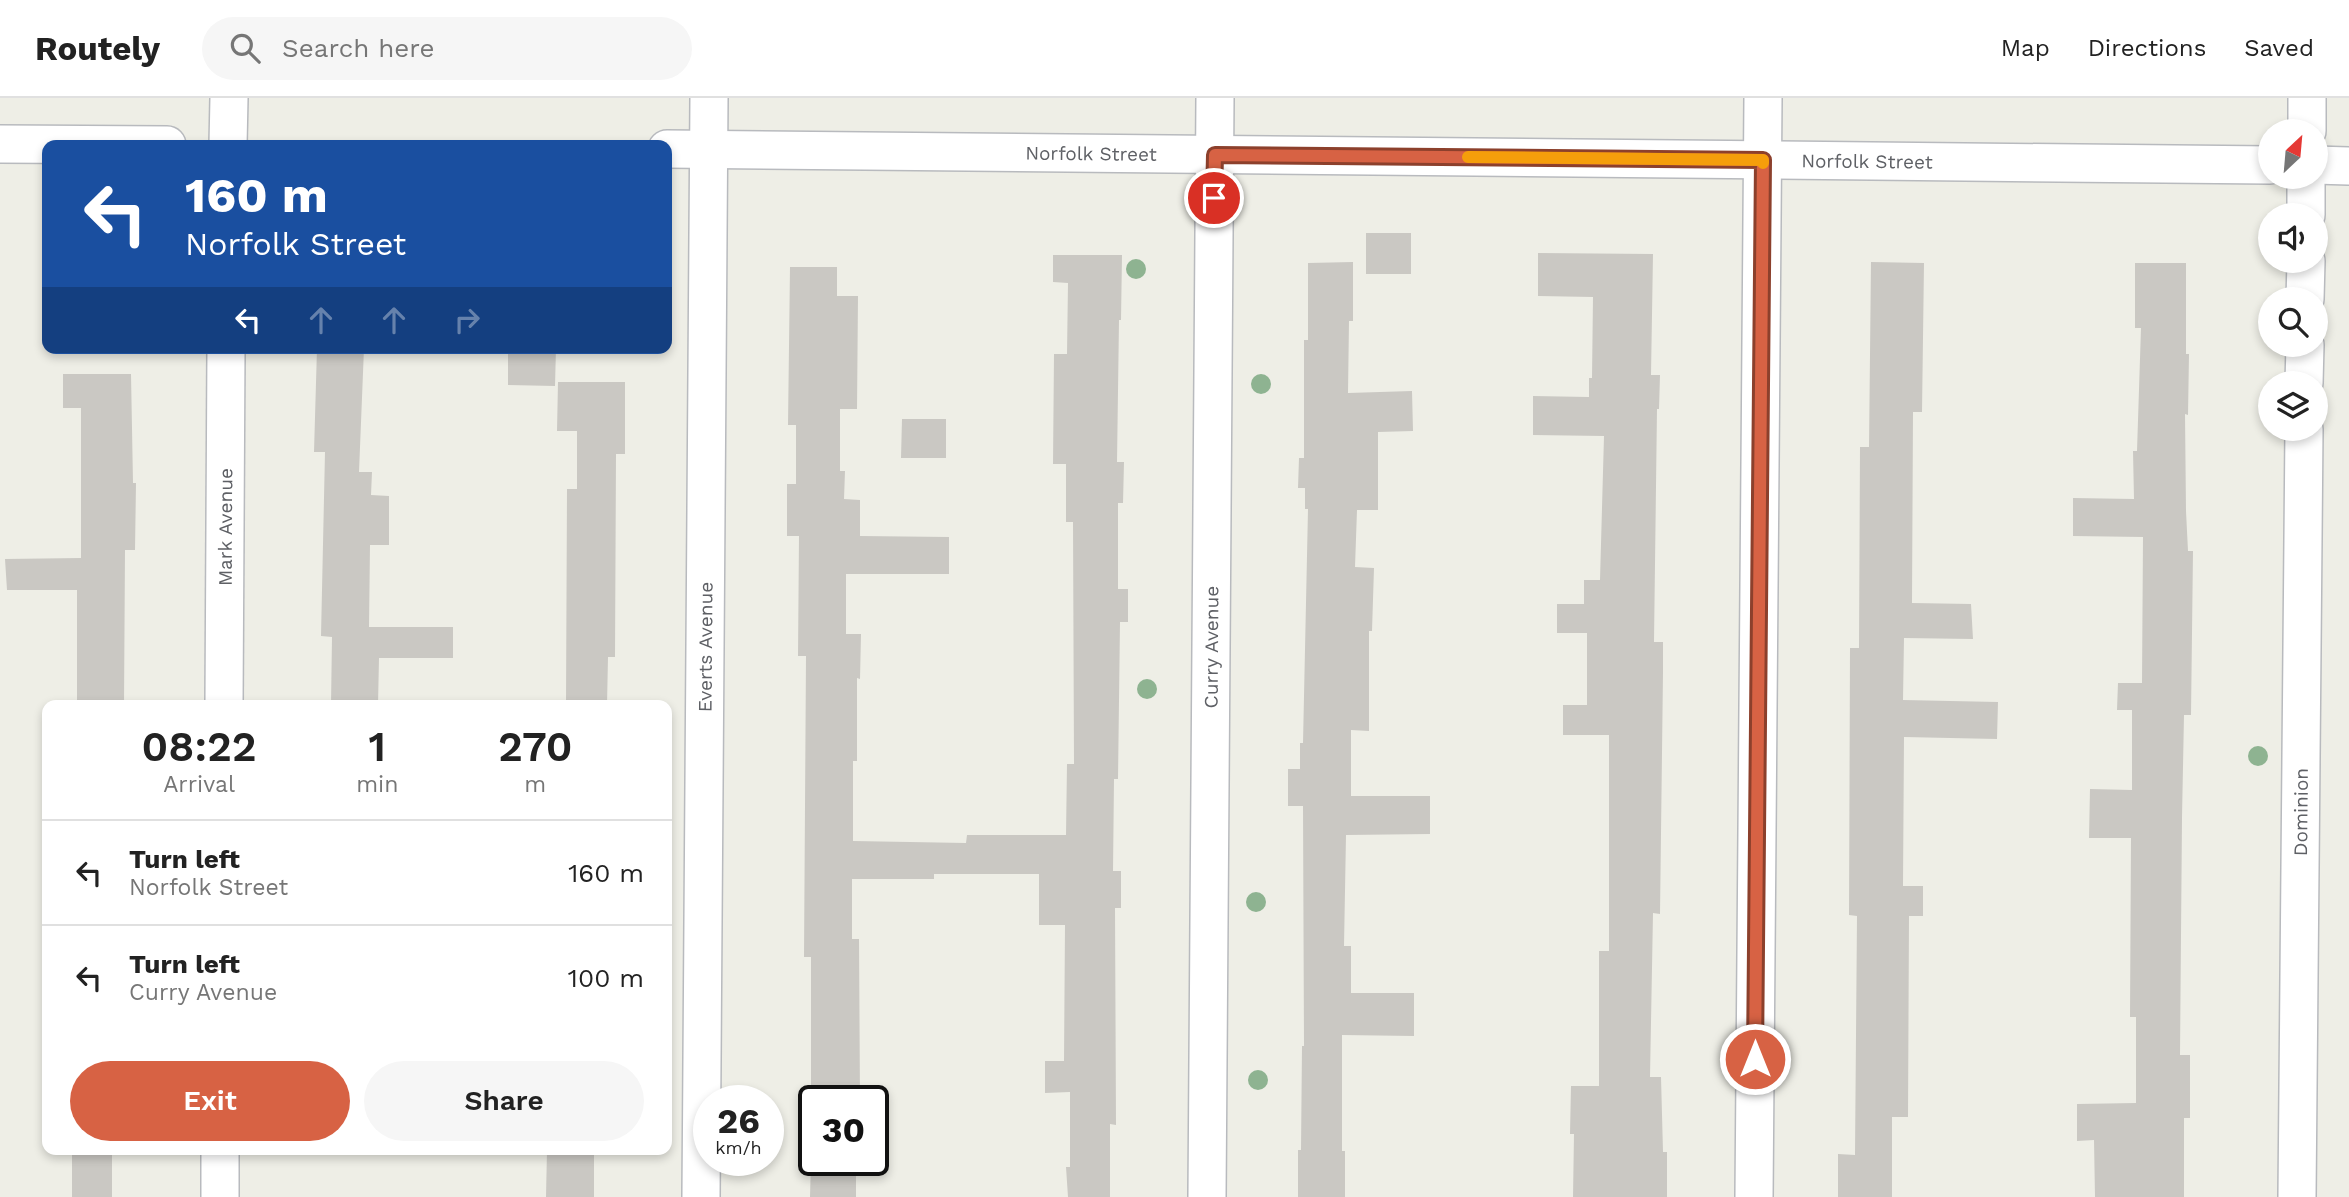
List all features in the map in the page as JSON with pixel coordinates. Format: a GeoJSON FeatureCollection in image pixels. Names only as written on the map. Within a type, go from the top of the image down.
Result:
{"type":"FeatureCollection","features":[{"type":"Feature","properties":{"kind":"street"},"geometry":{"type":"LineString","coordinates":[[228,140],[229,98]]}},
{"type":"Feature","properties":{"kind":"street","name":"Everts Avenue"},"geometry":{"type":"LineString","coordinates":[[701,1197],[709,98]]}},
{"type":"Feature","properties":{"kind":"street","name":"Curry Avenue"},"geometry":{"type":"LineString","coordinates":[[1207,1197],[1215,98]]}},
{"type":"Feature","properties":{"kind":"street"},"geometry":{"type":"LineString","coordinates":[[1754,1197],[1763,98]]}},
{"type":"Feature","properties":{"kind":"street"},"geometry":{"type":"LineString","coordinates":[[2307,98],[2307,119]]}},
{"type":"Feature","properties":{"kind":"street"},"geometry":{"type":"LineString","coordinates":[[0,144],[42,144]]}},
{"type":"Feature","properties":{"kind":"street","name":"Norfolk Street"},"geometry":{"type":"LineString","coordinates":[[672,149],[2258,165]]}},
{"type":"Feature","properties":{"kind":"street"},"geometry":{"type":"LineString","coordinates":[[2328,165],[2349,166]]}},
{"type":"Feature","properties":{"kind":"street","name":"Mark Avenue"},"geometry":{"type":"LineString","coordinates":[[223,700],[226,354]]}},
{"type":"Feature","properties":{"kind":"street","name":"Dominion"},"geometry":{"type":"LineString","coordinates":[[2297,1197],[2304,441]]}},
{"type":"Feature","properties":{"kind":"street"},"geometry":{"type":"LineString","coordinates":[[220,1155],[220,1197]]}},
{"type":"Feature","properties":{"kind":"building"},"geometry":{"type":"Polygon","coordinates":[[[1366,233],[1411,233],[1411,274],[1366,274],[1366,233]]]}},
{"type":"Feature","properties":{"kind":"building"},"geometry":{"type":"Polygon","coordinates":[[[1538,253],[1653,254],[1651,375],[1660,375],[1657,409],[1654,642],[1663,642],[1663,672],[1660,914],[1653,913],[1650,1077],[1661,1077],[1663,1152],[1667,1152],[1667,1197],[1573,1197],[1574,1134],[1570,1134],[1571,1086],[1599,1086],[1599,951],[1609,951],[1609,735],[1563,735],[1563,705],[1587,705],[1587,633],[1557,633],[1557,604],[1584,604],[1584,580],[1600,580],[1604,436],[1533,435],[1533,396],[1589,397],[1589,378],[1592,378],[1593,297],[1538,296],[1538,253]]]}},
{"type":"Feature","properties":{"kind":"building"},"geometry":{"type":"Polygon","coordinates":[[[1053,255],[1122,255],[1117,462],[1124,462],[1123,503],[1118,503],[1118,589],[1128,589],[1128,622],[1120,622],[1118,779],[1114,779],[1113,871],[1121,871],[1121,908],[1115,908],[1116,1125],[1110,1124],[1110,1197],[1068,1197],[1066,1167],[1070,1167],[1070,1092],[1045,1093],[1045,1061],[1064,1061],[1065,925],[1039,925],[1039,874],[934,874],[934,879],[852,879],[852,939],[859,939],[860,1085],[811,1085],[811,957],[804,957],[806,656],[798,656],[799,536],[787,536],[787,484],[796,484],[796,425],[788,425],[790,267],[837,267],[837,296],[858,296],[857,409],[840,409],[840,471],[845,471],[844,499],[860,500],[860,536],[949,537],[949,574],[846,574],[846,634],[861,634],[860,679],[857,678],[857,761],[853,761],[853,841],[966,843],[967,835],[1066,835],[1067,764],[1074,764],[1073,522],[1066,522],[1066,464],[1053,464],[1054,354],[1067,354],[1068,283],[1053,282],[1053,255]]]}},
{"type":"Feature","properties":{"kind":"building"},"geometry":{"type":"Polygon","coordinates":[[[1353,262],[1353,321],[1349,321],[1348,393],[1412,391],[1413,431],[1378,432],[1378,510],[1357,510],[1355,567],[1374,568],[1372,631],[1369,631],[1369,731],[1351,730],[1351,796],[1430,796],[1430,834],[1346,835],[1344,946],[1351,946],[1351,993],[1414,993],[1414,1036],[1342,1035],[1342,1151],[1345,1151],[1345,1197],[1298,1197],[1304,1046],[1303,806],[1288,806],[1288,769],[1300,769],[1300,743],[1303,743],[1308,509],[1305,509],[1305,488],[1298,488],[1299,458],[1304,458],[1304,340],[1308,340],[1308,263],[1353,262]]]}},
{"type":"Feature","properties":{"kind":"building"},"geometry":{"type":"Polygon","coordinates":[[[1871,262],[1924,263],[1922,412],[1913,412],[1912,603],[1971,604],[1973,639],[1904,638],[1903,700],[1998,702],[1997,739],[1904,737],[1903,886],[1923,886],[1923,916],[1909,916],[1908,1117],[1892,1117],[1892,1197],[1838,1197],[1838,1154],[1855,1155],[1857,916],[1849,915],[1850,648],[1859,648],[1860,447],[1869,447],[1871,262]]]}},
{"type":"Feature","properties":{"kind":"building"},"geometry":{"type":"Polygon","coordinates":[[[2135,263],[2186,263],[2186,354],[2189,354],[2188,415],[2185,414],[2186,511],[2188,551],[2193,551],[2191,715],[2184,715],[2182,818],[2180,1055],[2190,1055],[2190,1118],[2184,1118],[2184,1197],[2095,1197],[2094,1140],[2077,1141],[2077,1104],[2136,1103],[2136,1017],[2130,1017],[2131,838],[2089,838],[2090,789],[2132,790],[2132,710],[2117,710],[2118,683],[2142,683],[2143,537],[2073,536],[2073,498],[2134,499],[2133,451],[2137,451],[2141,328],[2135,328],[2135,263]]]}},
{"type":"Feature","properties":{"kind":"building"},"geometry":{"type":"Polygon","coordinates":[[[317,354],[364,354],[359,472],[372,472],[371,495],[389,496],[389,545],[370,545],[369,627],[453,627],[453,658],[379,658],[378,700],[331,700],[332,637],[321,636],[325,452],[314,452],[317,354]]]}},
{"type":"Feature","properties":{"kind":"building"},"geometry":{"type":"Polygon","coordinates":[[[508,354],[556,354],[555,386],[508,385],[508,354]]]}},
{"type":"Feature","properties":{"kind":"building"},"geometry":{"type":"Polygon","coordinates":[[[63,374],[131,374],[133,483],[136,483],[135,550],[125,550],[124,700],[77,700],[77,590],[7,590],[5,559],[81,558],[81,408],[63,408],[63,374]]]}},
{"type":"Feature","properties":{"kind":"building"},"geometry":{"type":"Polygon","coordinates":[[[558,382],[625,382],[625,454],[616,454],[615,657],[608,657],[607,700],[566,700],[567,489],[577,489],[577,431],[557,431],[558,382]]]}},
{"type":"Feature","properties":{"kind":"building"},"geometry":{"type":"Polygon","coordinates":[[[902,419],[946,419],[946,458],[901,458],[902,419]]]}},
{"type":"Feature","properties":{"kind":"building"},"geometry":{"type":"Polygon","coordinates":[[[72,1155],[112,1155],[112,1197],[72,1197],[72,1155]]]}},
{"type":"Feature","properties":{"kind":"building"},"geometry":{"type":"Polygon","coordinates":[[[547,1155],[594,1155],[594,1197],[546,1197],[547,1155]]]}},
{"type":"Feature","properties":{"kind":"building"},"geometry":{"type":"Polygon","coordinates":[[[811,1176],[856,1176],[856,1197],[810,1197],[811,1176]]]}},
{"type":"Feature","properties":{"kind":"slow traffic"},"geometry":{"type":"LineString","coordinates":[[1468,157],[1763,160],[1763,163]]}},
{"type":"Feature","properties":{"kind":"route"},"geometry":{"type":"LineString","coordinates":[[1214,198],[1215,155],[1763,160],[1755,1059]]}}]}
